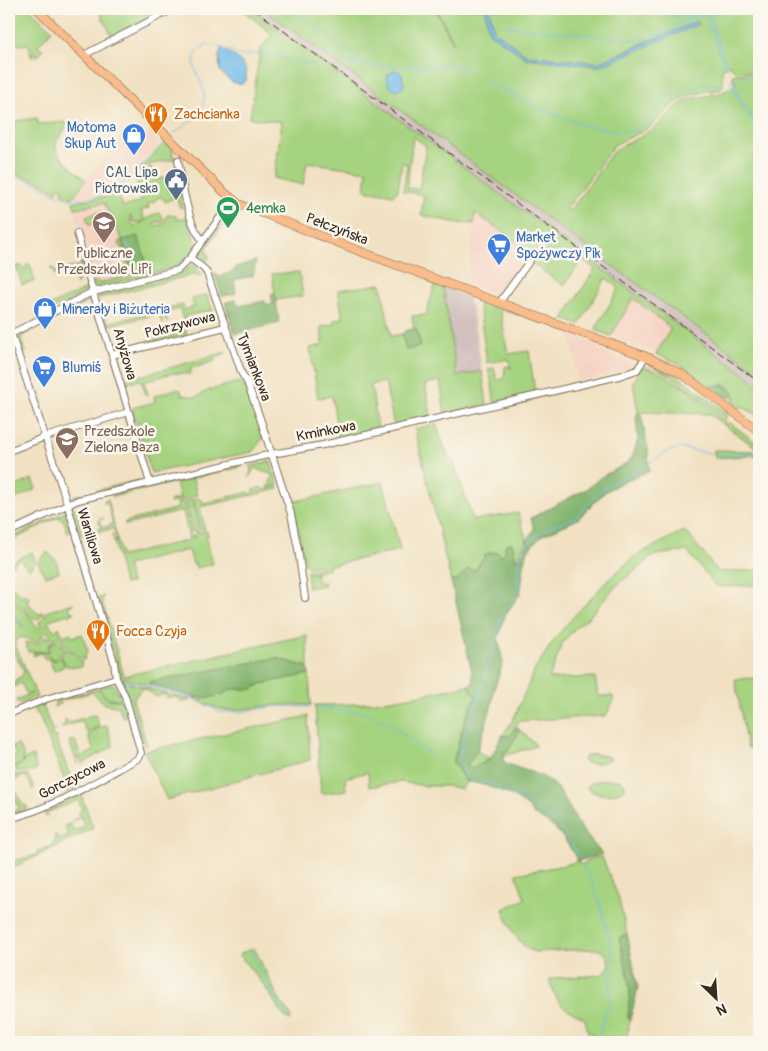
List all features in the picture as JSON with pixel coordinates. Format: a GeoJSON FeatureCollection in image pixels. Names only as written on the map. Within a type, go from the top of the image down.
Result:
{"type":"FeatureCollection","features":[{"type":"Feature","properties":{"kind":"main road","name":"Pełczyńska"},"geometry":{"type":"LineString","coordinates":[[37,9],[233,200],[264,215],[646,356],[694,383],[759,431]]}},
{"type":"Feature","properties":{"kind":"street"},"geometry":{"type":"LineString","coordinates":[[84,55],[173,9]]}},
{"type":"Feature","properties":{"kind":"street"},"geometry":{"type":"LineString","coordinates":[[178,160],[194,226],[197,234],[204,240]]}},
{"type":"Feature","properties":{"kind":"street"},"geometry":{"type":"LineString","coordinates":[[10,335],[93,292],[181,268],[233,200]]}},
{"type":"Feature","properties":{"kind":"street","name":"Anyżowa"},"geometry":{"type":"LineString","coordinates":[[77,233],[150,483]]}},
{"type":"Feature","properties":{"kind":"street"},"geometry":{"type":"LineString","coordinates":[[499,303],[533,256]]}},
{"type":"Feature","properties":{"kind":"street","name":"Tymiankowa"},"geometry":{"type":"LineString","coordinates":[[190,258],[207,273],[272,454],[292,517],[305,598]]}},
{"type":"Feature","properties":{"kind":"street","name":"Waniliowa"},"geometry":{"type":"LineString","coordinates":[[9,327],[10,335],[67,504],[114,662],[116,678],[125,696],[141,753]]}},
{"type":"Feature","properties":{"kind":"street","name":"Pokrzywowa"},"geometry":{"type":"LineString","coordinates":[[112,355],[225,327]]}},
{"type":"Feature","properties":{"kind":"street","name":"Kminkowa"},"geometry":{"type":"LineString","coordinates":[[9,532],[67,504],[272,454],[323,446],[619,376],[637,370],[646,356]]}},
{"type":"Feature","properties":{"kind":"street"},"geometry":{"type":"LineString","coordinates":[[9,450],[45,437],[129,412]]}},
{"type":"Feature","properties":{"kind":"street"},"geometry":{"type":"LineString","coordinates":[[9,714],[46,699],[116,678]]}},
{"type":"Feature","properties":{"kind":"street","name":"Gorczycowa"},"geometry":{"type":"LineString","coordinates":[[9,819],[40,810],[66,798],[137,759],[141,753]]}},
{"type":"Feature","properties":{"kind":"shaded area"},"geometry":{"type":"Polygon","coordinates":[[[250,9],[263,9],[759,372],[759,385],[250,9]]]}},
{"type":"Feature","properties":{"kind":"shaded area"},"geometry":{"type":"Polygon","coordinates":[[[152,130],[159,137],[155,141],[159,144],[128,177],[105,194],[72,198],[124,132],[140,144],[152,130]]]}},
{"type":"Feature","properties":{"kind":"shaded area","name":"Publiczne Przedszkole LiPi"},"geometry":{"type":"Polygon","coordinates":[[[104,203],[122,239],[133,275],[99,283],[95,281],[75,208],[104,203]]]}},
{"type":"Feature","properties":{"kind":"shaded area"},"geometry":{"type":"Polygon","coordinates":[[[475,213],[533,253],[502,293],[497,295],[467,285],[475,213]]]}},
{"type":"Feature","properties":{"kind":"shaded area"},"geometry":{"type":"Polygon","coordinates":[[[443,287],[469,297],[482,371],[457,377],[443,287]]]}},
{"type":"Feature","properties":{"kind":"shaded area"},"geometry":{"type":"Polygon","coordinates":[[[633,298],[671,328],[657,353],[611,336],[633,298]]]}},
{"type":"Feature","properties":{"kind":"shaded area"},"geometry":{"type":"Polygon","coordinates":[[[570,334],[591,342],[603,352],[630,362],[629,369],[578,382],[570,334]]]}},
{"type":"Feature","properties":{"kind":"green space"},"geometry":{"type":"Polygon","coordinates":[[[30,9],[52,30],[38,45],[43,50],[37,57],[36,52],[31,57],[29,44],[19,45],[17,40],[14,41],[16,45],[12,46],[12,52],[15,52],[12,54],[13,58],[16,59],[11,59],[9,10],[30,9]]]}},
{"type":"Feature","properties":{"kind":"green space"},"geometry":{"type":"Polygon","coordinates":[[[109,9],[165,9],[112,36],[100,13],[109,9]]]}},
{"type":"Feature","properties":{"kind":"green space"},"geometry":{"type":"Polygon","coordinates":[[[241,9],[250,9],[759,385],[759,415],[733,403],[735,398],[733,393],[725,385],[710,386],[678,363],[656,354],[671,328],[633,298],[611,336],[595,330],[619,288],[606,278],[579,325],[563,319],[595,269],[582,259],[564,286],[532,263],[555,240],[547,232],[547,236],[533,253],[475,213],[474,224],[457,223],[421,215],[424,195],[403,191],[407,164],[402,163],[398,190],[394,195],[365,190],[367,171],[307,162],[303,185],[274,178],[282,122],[250,118],[260,50],[272,34],[241,9]],[[413,136],[407,188],[419,189],[426,146],[413,136]]]}},
{"type":"Feature","properties":{"kind":"green space"},"geometry":{"type":"Polygon","coordinates":[[[263,9],[435,9],[454,45],[436,9],[485,9],[489,32],[526,58],[600,66],[698,24],[650,40],[599,63],[527,55],[494,31],[489,9],[759,9],[759,70],[737,72],[729,65],[722,69],[723,87],[721,89],[694,94],[675,103],[649,128],[614,145],[568,207],[565,208],[570,211],[611,154],[652,130],[679,105],[695,98],[723,92],[736,85],[732,75],[759,72],[759,372],[593,252],[263,9]]]}},
{"type":"Feature","properties":{"kind":"green space"},"geometry":{"type":"Polygon","coordinates":[[[37,118],[38,124],[66,122],[65,128],[56,143],[56,148],[62,158],[86,180],[72,198],[62,194],[63,189],[59,187],[56,192],[37,181],[9,172],[9,122],[37,118]]]}},
{"type":"Feature","properties":{"kind":"green space"},"geometry":{"type":"Polygon","coordinates":[[[166,141],[174,151],[172,152],[175,159],[147,165],[133,177],[132,176],[166,141]]]}},
{"type":"Feature","properties":{"kind":"green space"},"geometry":{"type":"Polygon","coordinates":[[[151,167],[154,180],[178,175],[183,207],[180,208],[176,197],[165,202],[163,198],[159,197],[154,202],[148,204],[149,208],[141,211],[144,217],[142,222],[135,223],[131,216],[129,217],[134,227],[141,223],[153,215],[160,213],[164,219],[162,222],[155,222],[154,224],[157,226],[165,223],[167,215],[176,216],[177,220],[186,217],[196,243],[192,252],[178,267],[96,288],[93,283],[95,281],[99,283],[132,275],[131,268],[126,265],[121,245],[118,242],[122,240],[104,203],[75,208],[73,202],[105,197],[115,190],[124,207],[142,201],[136,179],[146,169],[151,167]]]}},
{"type":"Feature","properties":{"kind":"green space"},"geometry":{"type":"Polygon","coordinates":[[[101,211],[104,219],[107,218],[110,226],[103,229],[101,226],[95,229],[93,224],[89,225],[86,217],[101,211]]]}},
{"type":"Feature","properties":{"kind":"green space"},"geometry":{"type":"Polygon","coordinates":[[[223,225],[206,249],[209,258],[204,264],[196,258],[197,255],[223,225]]]}},
{"type":"Feature","properties":{"kind":"green space"},"geometry":{"type":"Polygon","coordinates":[[[138,236],[149,271],[133,275],[122,240],[138,236]]]}},
{"type":"Feature","properties":{"kind":"green space"},"geometry":{"type":"Polygon","coordinates":[[[81,261],[84,272],[76,274],[79,282],[76,285],[73,272],[55,276],[53,269],[50,269],[53,268],[54,272],[62,270],[61,267],[63,266],[64,270],[81,265],[81,261]]]}},
{"type":"Feature","properties":{"kind":"green space"},"geometry":{"type":"Polygon","coordinates":[[[256,261],[253,276],[234,280],[236,293],[222,296],[214,273],[218,277],[234,271],[236,267],[256,261]]]}},
{"type":"Feature","properties":{"kind":"green space"},"geometry":{"type":"Polygon","coordinates":[[[30,264],[35,281],[22,285],[16,266],[22,266],[24,269],[27,268],[26,265],[30,264]]]}},
{"type":"Feature","properties":{"kind":"green space"},"geometry":{"type":"Polygon","coordinates":[[[192,264],[197,267],[201,276],[196,274],[99,298],[99,294],[102,293],[176,275],[185,271],[192,264]]]}},
{"type":"Feature","properties":{"kind":"green space"},"geometry":{"type":"Polygon","coordinates":[[[299,272],[303,296],[276,300],[272,274],[299,272]]]}},
{"type":"Feature","properties":{"kind":"green space"},"geometry":{"type":"Polygon","coordinates":[[[381,284],[391,336],[402,334],[406,350],[421,346],[416,328],[414,329],[412,316],[426,315],[435,284],[443,287],[457,376],[482,371],[487,404],[445,414],[440,381],[425,384],[431,417],[394,426],[385,382],[371,385],[378,429],[338,437],[332,396],[318,398],[310,348],[323,345],[321,327],[334,324],[334,320],[343,318],[338,290],[381,284]]]}},
{"type":"Feature","properties":{"kind":"green space"},"geometry":{"type":"Polygon","coordinates":[[[90,287],[90,290],[53,309],[49,303],[51,305],[90,287]]]}},
{"type":"Feature","properties":{"kind":"green space"},"geometry":{"type":"Polygon","coordinates":[[[271,294],[275,294],[279,323],[235,334],[225,303],[236,300],[238,306],[265,301],[265,304],[273,304],[271,294]]]}},
{"type":"Feature","properties":{"kind":"green space"},"geometry":{"type":"Polygon","coordinates":[[[207,295],[214,314],[206,311],[186,316],[186,320],[183,321],[180,309],[166,312],[167,323],[163,309],[183,305],[184,310],[194,307],[192,299],[207,295]]]}},
{"type":"Feature","properties":{"kind":"green space"},"geometry":{"type":"Polygon","coordinates":[[[89,298],[92,300],[23,335],[21,340],[26,353],[20,350],[17,339],[21,334],[89,298]]]}},
{"type":"Feature","properties":{"kind":"green space"},"geometry":{"type":"Polygon","coordinates":[[[478,298],[488,302],[488,304],[490,303],[520,314],[500,309],[508,354],[529,351],[535,393],[494,402],[488,369],[494,368],[497,380],[504,379],[505,367],[509,366],[511,369],[509,359],[487,363],[478,298]]]}},
{"type":"Feature","properties":{"kind":"green space"},"geometry":{"type":"Polygon","coordinates":[[[160,310],[163,324],[159,314],[108,326],[104,313],[108,323],[160,310]]]}},
{"type":"Feature","properties":{"kind":"green space"},"geometry":{"type":"Polygon","coordinates":[[[184,322],[187,335],[116,353],[114,347],[117,347],[117,345],[118,349],[184,332],[183,327],[181,328],[179,323],[184,322]]]}},
{"type":"Feature","properties":{"kind":"green space"},"geometry":{"type":"Polygon","coordinates":[[[416,328],[421,346],[406,350],[402,334],[405,331],[416,328]]]}},
{"type":"Feature","properties":{"kind":"green space"},"geometry":{"type":"Polygon","coordinates":[[[115,339],[117,344],[114,344],[114,346],[112,340],[115,339]]]}},
{"type":"Feature","properties":{"kind":"green space"},"geometry":{"type":"Polygon","coordinates":[[[227,352],[215,358],[215,361],[190,369],[191,374],[172,373],[144,382],[148,395],[146,395],[141,380],[126,383],[125,380],[227,352]]]}},
{"type":"Feature","properties":{"kind":"green space"},"geometry":{"type":"Polygon","coordinates":[[[649,362],[678,376],[727,412],[727,418],[671,376],[646,363],[649,362]]]}},
{"type":"Feature","properties":{"kind":"green space"},"geometry":{"type":"Polygon","coordinates":[[[643,367],[664,375],[675,382],[726,420],[724,424],[726,425],[729,422],[759,445],[759,455],[715,458],[714,450],[755,451],[758,449],[709,414],[638,412],[633,381],[637,377],[636,374],[643,367]]]}},
{"type":"Feature","properties":{"kind":"green space"},"geometry":{"type":"Polygon","coordinates":[[[238,382],[246,387],[264,437],[252,452],[151,473],[132,408],[155,402],[154,396],[176,389],[181,390],[182,395],[197,397],[204,392],[238,382]]]}},
{"type":"Feature","properties":{"kind":"green space"},"geometry":{"type":"Polygon","coordinates":[[[725,385],[733,392],[735,398],[726,397],[710,386],[725,385]]]}},
{"type":"Feature","properties":{"kind":"green space"},"geometry":{"type":"Polygon","coordinates":[[[638,412],[641,414],[648,449],[649,471],[624,481],[605,492],[578,519],[543,535],[528,551],[520,594],[505,615],[498,638],[503,663],[494,689],[491,708],[477,751],[467,765],[472,769],[490,759],[502,736],[510,736],[516,727],[520,730],[508,751],[504,752],[503,761],[540,775],[559,790],[583,831],[602,854],[578,861],[560,834],[533,814],[522,802],[493,788],[466,782],[453,762],[466,717],[476,697],[468,685],[473,683],[472,672],[451,581],[458,579],[468,569],[475,570],[486,554],[498,552],[501,556],[505,552],[505,545],[512,543],[516,560],[520,560],[534,529],[531,518],[588,488],[601,477],[627,463],[633,456],[638,439],[636,418],[638,412]]]}},
{"type":"Feature","properties":{"kind":"green space"},"geometry":{"type":"Polygon","coordinates":[[[436,424],[448,457],[453,460],[473,520],[518,513],[527,541],[521,550],[518,560],[516,560],[512,543],[508,543],[505,552],[501,556],[494,552],[486,554],[475,570],[468,569],[458,579],[451,581],[415,429],[436,424]]]}},
{"type":"Feature","properties":{"kind":"green space"},"geometry":{"type":"Polygon","coordinates":[[[270,461],[278,484],[268,488],[273,475],[254,468],[249,478],[250,466],[270,461]]]}},
{"type":"Feature","properties":{"kind":"green space"},"geometry":{"type":"Polygon","coordinates":[[[239,465],[241,467],[112,497],[113,494],[239,465]]]}},
{"type":"Feature","properties":{"kind":"green space"},"geometry":{"type":"Polygon","coordinates":[[[32,479],[36,489],[13,500],[9,490],[11,489],[10,487],[32,479]]]}},
{"type":"Feature","properties":{"kind":"green space"},"geometry":{"type":"Polygon","coordinates":[[[193,479],[197,495],[170,503],[169,501],[180,498],[176,483],[193,479]]]}},
{"type":"Feature","properties":{"kind":"green space"},"geometry":{"type":"Polygon","coordinates":[[[139,480],[141,482],[74,498],[73,496],[139,480]]]}},
{"type":"Feature","properties":{"kind":"green space"},"geometry":{"type":"Polygon","coordinates":[[[383,482],[400,550],[327,566],[328,570],[309,574],[316,573],[317,582],[324,582],[325,585],[308,588],[307,571],[322,567],[321,565],[309,567],[305,564],[292,502],[383,482]]]}},
{"type":"Feature","properties":{"kind":"green space"},"geometry":{"type":"Polygon","coordinates":[[[278,486],[279,489],[200,507],[205,529],[201,530],[193,499],[202,499],[203,503],[249,492],[250,494],[254,493],[254,489],[258,490],[259,487],[266,490],[278,486]]]}},
{"type":"Feature","properties":{"kind":"green space"},"geometry":{"type":"Polygon","coordinates":[[[108,499],[121,556],[189,540],[188,536],[192,535],[194,539],[194,534],[207,531],[208,536],[206,537],[213,564],[196,568],[189,550],[184,551],[127,565],[131,583],[124,584],[112,533],[115,542],[117,541],[114,529],[81,535],[73,509],[86,505],[78,513],[84,532],[101,528],[99,520],[101,527],[106,526],[106,528],[113,524],[108,503],[103,501],[108,499]]]}},
{"type":"Feature","properties":{"kind":"green space"},"geometry":{"type":"Polygon","coordinates":[[[192,499],[199,531],[193,532],[186,501],[192,499]]]}},
{"type":"Feature","properties":{"kind":"green space"},"geometry":{"type":"Polygon","coordinates":[[[184,501],[191,533],[188,534],[183,511],[125,525],[125,522],[178,508],[177,503],[184,501]]]}},
{"type":"Feature","properties":{"kind":"green space"},"geometry":{"type":"Polygon","coordinates":[[[65,512],[71,531],[67,532],[64,521],[58,517],[9,542],[9,539],[65,512]]]}},
{"type":"Feature","properties":{"kind":"green space"},"geometry":{"type":"Polygon","coordinates":[[[683,531],[688,534],[718,572],[759,570],[759,585],[720,587],[715,585],[687,551],[655,555],[617,585],[588,618],[575,628],[562,644],[549,679],[595,677],[598,696],[613,696],[606,716],[519,721],[510,736],[502,736],[513,720],[536,667],[556,637],[575,615],[607,581],[635,556],[683,531]]]}},
{"type":"Feature","properties":{"kind":"green space"},"geometry":{"type":"Polygon","coordinates":[[[32,552],[36,562],[29,569],[19,559],[9,568],[9,563],[32,552]]]}},
{"type":"Feature","properties":{"kind":"green space"},"geometry":{"type":"Polygon","coordinates":[[[47,552],[56,560],[59,572],[45,576],[38,562],[47,552]]]}},
{"type":"Feature","properties":{"kind":"green space"},"geometry":{"type":"Polygon","coordinates":[[[9,583],[21,596],[25,594],[29,598],[27,602],[38,614],[43,612],[43,615],[38,619],[33,619],[26,610],[9,597],[9,583]]]}},
{"type":"Feature","properties":{"kind":"green space"},"geometry":{"type":"Polygon","coordinates":[[[104,596],[102,600],[124,676],[307,635],[308,667],[276,658],[150,682],[151,685],[121,678],[98,598],[104,596]]]}},
{"type":"Feature","properties":{"kind":"green space"},"geometry":{"type":"Polygon","coordinates":[[[9,600],[26,612],[30,619],[45,634],[36,642],[22,637],[14,641],[37,697],[19,704],[16,700],[32,693],[27,695],[21,683],[9,689],[15,683],[15,680],[22,676],[24,671],[9,643],[9,612],[25,628],[9,609],[9,600]]]}},
{"type":"Feature","properties":{"kind":"green space"},"geometry":{"type":"Polygon","coordinates":[[[73,603],[73,605],[69,606],[71,612],[75,612],[69,616],[68,614],[52,619],[48,623],[55,631],[59,627],[61,634],[64,634],[57,641],[40,626],[39,622],[46,612],[73,603]]]}},
{"type":"Feature","properties":{"kind":"green space"},"geometry":{"type":"Polygon","coordinates":[[[70,633],[73,637],[82,634],[88,649],[84,660],[60,642],[64,636],[70,633]]]}},
{"type":"Feature","properties":{"kind":"green space"},"geometry":{"type":"Polygon","coordinates":[[[47,636],[53,640],[45,651],[28,652],[25,642],[36,644],[47,636]]]}},
{"type":"Feature","properties":{"kind":"green space"},"geometry":{"type":"Polygon","coordinates":[[[54,641],[64,648],[55,660],[46,652],[48,649],[48,652],[49,647],[54,641]]]}},
{"type":"Feature","properties":{"kind":"green space"},"geometry":{"type":"Polygon","coordinates":[[[66,649],[82,661],[81,667],[66,666],[61,656],[66,649]]]}},
{"type":"Feature","properties":{"kind":"green space"},"geometry":{"type":"Polygon","coordinates":[[[39,652],[46,653],[53,661],[61,658],[64,664],[63,667],[54,671],[48,658],[45,659],[41,653],[34,656],[33,653],[39,652]]]}},
{"type":"Feature","properties":{"kind":"green space"},"geometry":{"type":"Polygon","coordinates":[[[276,658],[308,667],[309,674],[261,684],[252,689],[231,689],[222,695],[202,698],[151,685],[149,682],[276,658]]]}},
{"type":"Feature","properties":{"kind":"green space"},"geometry":{"type":"Polygon","coordinates":[[[309,674],[311,705],[279,705],[230,710],[214,707],[193,697],[213,697],[231,689],[252,689],[261,684],[309,674]]]}},
{"type":"Feature","properties":{"kind":"green space"},"geometry":{"type":"Polygon","coordinates":[[[759,678],[759,747],[747,748],[735,679],[759,678]]]}},
{"type":"Feature","properties":{"kind":"green space"},"geometry":{"type":"Polygon","coordinates":[[[121,681],[191,700],[181,702],[178,697],[167,698],[166,694],[156,697],[146,689],[141,689],[133,700],[147,745],[144,746],[128,695],[121,681]]]}},
{"type":"Feature","properties":{"kind":"green space"},"geometry":{"type":"Polygon","coordinates":[[[114,684],[121,700],[108,698],[98,688],[114,684]]]}},
{"type":"Feature","properties":{"kind":"green space"},"geometry":{"type":"Polygon","coordinates":[[[468,685],[476,697],[466,717],[453,762],[466,782],[462,789],[400,782],[369,787],[368,772],[345,778],[346,790],[321,794],[315,705],[354,704],[392,700],[468,685]]]}},
{"type":"Feature","properties":{"kind":"green space"},"geometry":{"type":"Polygon","coordinates":[[[97,689],[108,699],[122,701],[126,716],[122,717],[119,707],[105,704],[92,692],[60,701],[61,704],[53,707],[56,705],[54,701],[97,689]]]}},
{"type":"Feature","properties":{"kind":"green space"},"geometry":{"type":"Polygon","coordinates":[[[46,704],[43,706],[52,730],[55,730],[51,732],[54,737],[58,737],[56,739],[74,786],[77,787],[66,793],[65,788],[67,785],[38,713],[36,714],[33,709],[46,704]]]}},
{"type":"Feature","properties":{"kind":"green space"},"geometry":{"type":"Polygon","coordinates":[[[94,715],[99,726],[87,733],[82,721],[61,728],[65,725],[65,719],[69,722],[94,715]]]}},
{"type":"Feature","properties":{"kind":"green space"},"geometry":{"type":"Polygon","coordinates":[[[308,716],[310,760],[167,800],[144,751],[308,716]]]}},
{"type":"Feature","properties":{"kind":"green space"},"geometry":{"type":"Polygon","coordinates":[[[107,725],[113,746],[82,764],[79,757],[77,757],[78,765],[69,741],[75,741],[81,757],[94,751],[88,735],[98,728],[107,725]]]}},
{"type":"Feature","properties":{"kind":"green space"},"geometry":{"type":"Polygon","coordinates":[[[520,730],[536,746],[504,756],[504,752],[508,751],[520,730]]]}},
{"type":"Feature","properties":{"kind":"green space"},"geometry":{"type":"Polygon","coordinates":[[[18,744],[23,754],[23,761],[10,770],[9,759],[17,756],[12,747],[18,744]]]}},
{"type":"Feature","properties":{"kind":"green space"},"geometry":{"type":"Polygon","coordinates":[[[477,751],[490,759],[472,769],[467,765],[477,751]]]}},
{"type":"Feature","properties":{"kind":"green space"},"geometry":{"type":"Polygon","coordinates":[[[593,754],[606,756],[611,759],[597,763],[583,761],[584,757],[593,754]]]}},
{"type":"Feature","properties":{"kind":"green space"},"geometry":{"type":"Polygon","coordinates":[[[33,756],[37,769],[29,772],[17,771],[16,767],[22,764],[25,759],[33,756]]]}},
{"type":"Feature","properties":{"kind":"green space"},"geometry":{"type":"Polygon","coordinates":[[[13,774],[28,775],[34,787],[33,790],[26,776],[20,777],[12,783],[22,804],[26,805],[28,809],[11,814],[9,810],[11,809],[13,812],[19,809],[9,786],[9,776],[13,774]]]}},
{"type":"Feature","properties":{"kind":"green space"},"geometry":{"type":"Polygon","coordinates":[[[608,779],[621,781],[624,783],[625,789],[616,793],[601,794],[587,788],[590,783],[608,779]]]}},
{"type":"Feature","properties":{"kind":"green space"},"geometry":{"type":"Polygon","coordinates":[[[81,794],[93,828],[9,870],[9,862],[37,855],[37,851],[52,846],[53,842],[56,841],[54,836],[57,835],[59,840],[69,836],[65,826],[70,823],[74,831],[85,826],[81,817],[72,821],[80,817],[79,812],[82,810],[78,800],[47,813],[48,816],[45,816],[44,813],[81,794]]]}},
{"type":"Feature","properties":{"kind":"green space"},"geometry":{"type":"Polygon","coordinates":[[[602,857],[618,896],[627,934],[619,938],[630,991],[628,1018],[630,1020],[626,1042],[594,1042],[592,1032],[588,1033],[585,1019],[566,1009],[559,1002],[550,983],[550,979],[556,978],[601,975],[609,967],[606,954],[594,949],[535,952],[529,950],[515,935],[503,909],[525,899],[516,874],[578,861],[581,865],[594,858],[602,857]]]}},
{"type":"Feature","properties":{"kind":"green space"},"geometry":{"type":"Polygon","coordinates":[[[627,934],[638,988],[630,1020],[628,1018],[630,991],[628,975],[619,938],[627,934]]]}},
{"type":"Feature","properties":{"kind":"green space"},"geometry":{"type":"Polygon","coordinates":[[[254,948],[279,999],[291,1016],[291,1020],[284,1017],[239,954],[254,948]]]}},
{"type":"Feature","properties":{"kind":"water"},"geometry":{"type":"Polygon","coordinates":[[[485,9],[489,9],[494,31],[527,55],[599,63],[697,21],[699,24],[597,66],[526,58],[489,32],[485,9]]]}},
{"type":"Feature","properties":{"kind":"water"},"geometry":{"type":"Polygon","coordinates":[[[221,49],[240,61],[245,70],[246,81],[239,84],[236,83],[229,80],[220,71],[219,56],[221,49]]]}},
{"type":"Feature","properties":{"kind":"water"},"geometry":{"type":"Polygon","coordinates":[[[396,70],[402,74],[404,85],[401,89],[393,90],[387,80],[387,76],[396,70]]]}},
{"type":"Feature","properties":{"kind":"waterway"},"geometry":{"type":"LineString","coordinates":[[291,9],[368,65],[401,67],[446,63],[454,65],[471,72],[537,108],[588,126],[623,132],[632,131],[645,124],[665,96],[707,84],[723,84]]}},
{"type":"Feature","properties":{"kind":"waterway"},"geometry":{"type":"LineString","coordinates":[[607,9],[693,18],[703,15]]}},
{"type":"Feature","properties":{"kind":"waterway"},"geometry":{"type":"LineString","coordinates":[[704,9],[725,68]]}},
{"type":"Feature","properties":{"kind":"waterway"},"geometry":{"type":"LineString","coordinates":[[707,9],[728,69]]}},
{"type":"Feature","properties":{"kind":"waterway"},"geometry":{"type":"LineString","coordinates":[[715,15],[729,9]]}},
{"type":"Feature","properties":{"kind":"waterway"},"geometry":{"type":"LineString","coordinates":[[505,26],[641,41],[693,18]]}},
{"type":"Feature","properties":{"kind":"waterway"},"geometry":{"type":"LineString","coordinates":[[173,134],[195,118],[203,104],[203,87],[196,72],[194,58],[198,51],[207,44],[230,50],[240,56],[261,53],[312,64],[318,63]]}},
{"type":"Feature","properties":{"kind":"waterway"},"geometry":{"type":"LineString","coordinates":[[326,52],[327,50],[344,61],[366,65]]}},
{"type":"Feature","properties":{"kind":"waterway"},"geometry":{"type":"LineString","coordinates":[[745,77],[759,75]]}},
{"type":"Feature","properties":{"kind":"waterway"},"geometry":{"type":"LineString","coordinates":[[732,79],[744,107],[759,123]]}},
{"type":"Feature","properties":{"kind":"waterway"},"geometry":{"type":"LineString","coordinates":[[730,80],[742,105],[759,126]]}},
{"type":"Feature","properties":{"kind":"waterway"},"geometry":{"type":"LineString","coordinates":[[9,174],[36,183],[50,192],[71,200],[101,196],[114,190],[130,178],[165,142]]}},
{"type":"Feature","properties":{"kind":"waterway"},"geometry":{"type":"LineString","coordinates":[[126,241],[137,273]]}},
{"type":"Feature","properties":{"kind":"waterway"},"geometry":{"type":"LineString","coordinates":[[579,857],[561,828],[544,813],[525,801],[488,783],[472,782],[464,774],[460,763],[460,753],[466,728],[474,711],[495,647],[502,615],[518,597],[519,561],[524,547],[533,538],[549,527],[575,518],[600,491],[611,483],[633,473],[668,451],[681,448],[714,454]]}},
{"type":"Feature","properties":{"kind":"waterway"},"geometry":{"type":"LineString","coordinates":[[718,455],[759,453]]}},
{"type":"Feature","properties":{"kind":"waterway"},"geometry":{"type":"LineString","coordinates":[[9,610],[25,628]]}},
{"type":"Feature","properties":{"kind":"waterway"},"geometry":{"type":"LineString","coordinates":[[122,680],[194,699],[220,712],[240,712],[276,706],[311,707]]}},
{"type":"Feature","properties":{"kind":"waterway"},"geometry":{"type":"LineString","coordinates":[[316,707],[369,714],[389,724],[434,757]]}},
{"type":"Feature","properties":{"kind":"waterway"},"geometry":{"type":"LineString","coordinates":[[583,864],[600,903],[612,950],[609,1005],[599,1032],[600,1042]]}},
{"type":"Feature","properties":{"kind":"waterway"},"geometry":{"type":"LineString","coordinates":[[251,953],[271,992],[289,1020]]}},
{"type":"Feature","properties":{"kind":"railway"},"geometry":{"type":"LineString","coordinates":[[254,9],[759,382]]}},
{"type":"Feature","properties":{"kind":"place","name":"Zachcianka"},"geometry":{"type":"Point","coordinates":[156,135]}},
{"type":"Feature","properties":{"kind":"place","name":"Motoma Skup Aut"},"geometry":{"type":"Point","coordinates":[134,156]}},
{"type":"Feature","properties":{"kind":"place","name":"CAL Lipa Piotrowska"},"geometry":{"type":"Point","coordinates":[176,201]}},
{"type":"Feature","properties":{"kind":"place","name":"4emka"},"geometry":{"type":"Point","coordinates":[228,229]}},
{"type":"Feature","properties":{"kind":"place","name":"Publiczne Przedszkole LiPi"},"geometry":{"type":"Point","coordinates":[104,244]}},
{"type":"Feature","properties":{"kind":"place","name":"Market Spożywczy Pik"},"geometry":{"type":"Point","coordinates":[499,266]}},
{"type":"Feature","properties":{"kind":"place","name":"Minerały i Biżuteria"},"geometry":{"type":"Point","coordinates":[45,330]}},
{"type":"Feature","properties":{"kind":"place","name":"Blumiś"},"geometry":{"type":"Point","coordinates":[44,388]}},
{"type":"Feature","properties":{"kind":"place","name":"Przedszkole Zielona Baza"},"geometry":{"type":"Point","coordinates":[67,460]}},
{"type":"Feature","properties":{"kind":"place","name":"Focca Czyja"},"geometry":{"type":"Point","coordinates":[98,652]}}]}
